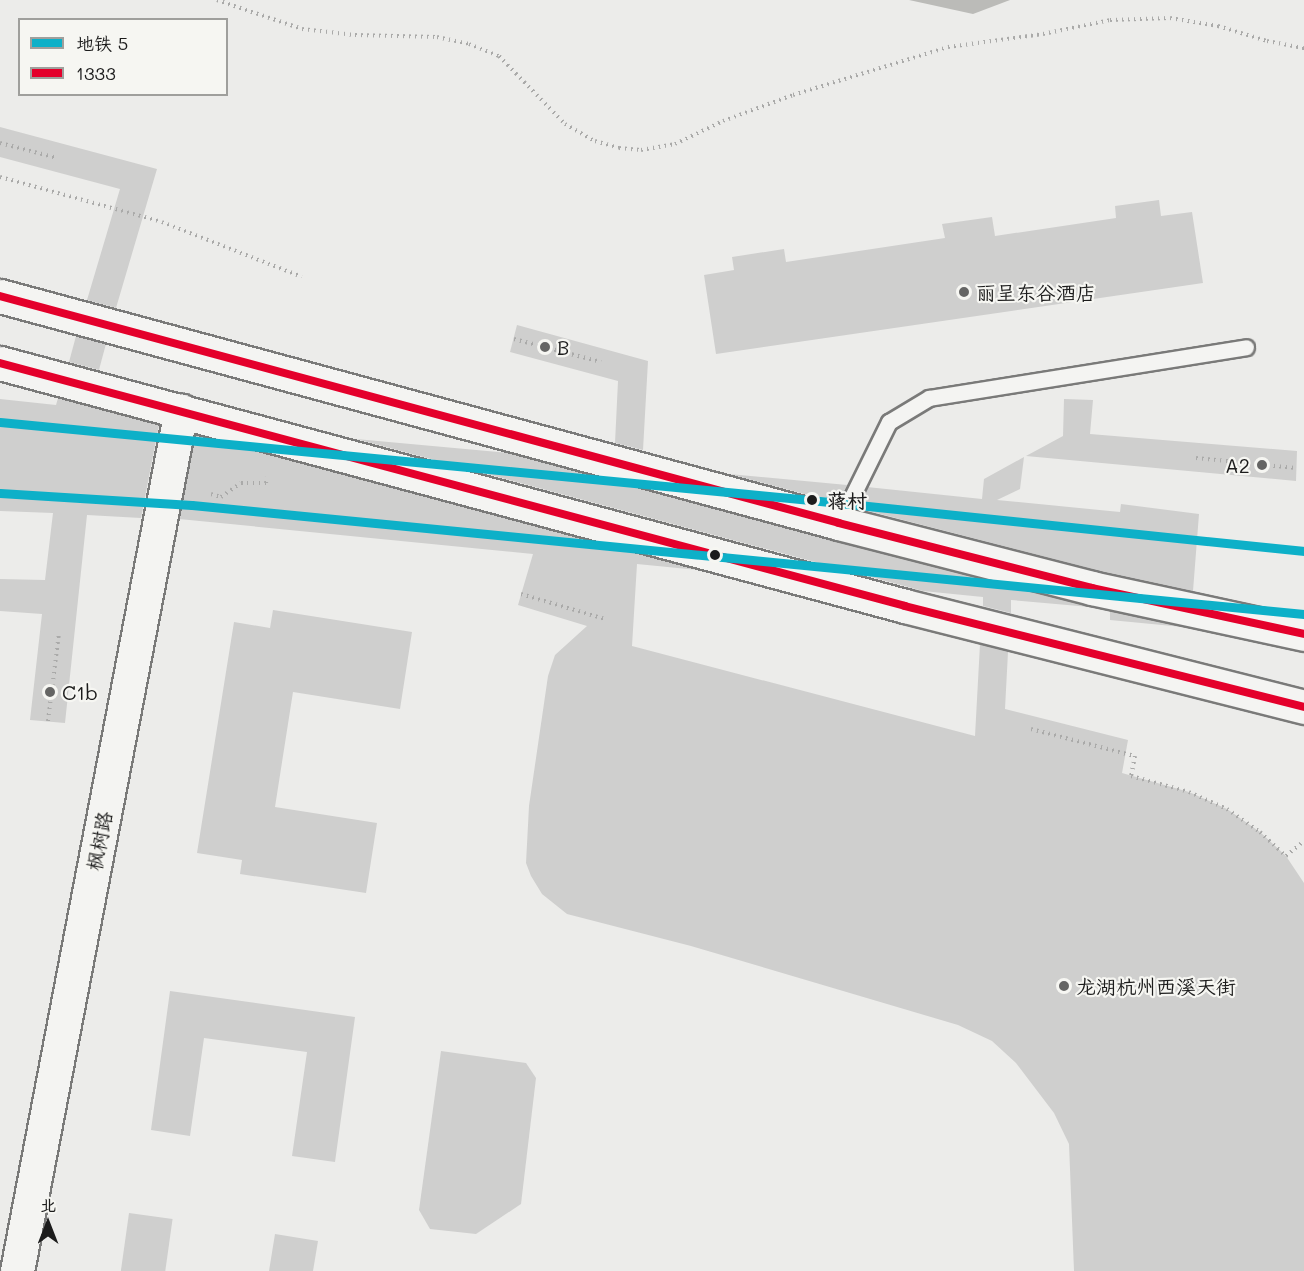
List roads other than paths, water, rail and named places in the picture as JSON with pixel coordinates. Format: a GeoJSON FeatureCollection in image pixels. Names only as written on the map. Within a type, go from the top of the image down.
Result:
{"type":"FeatureCollection","features":[{"type":"Feature","properties":{"kind":"main road"},"geometry":{"type":"LineString","coordinates":[[0,296],[839,523],[1092,588],[1304,634]]}},
{"type":"Feature","properties":{"kind":"main road"},"geometry":{"type":"LineString","coordinates":[[0,363],[182,410],[905,606],[1304,707]]}},
{"type":"Feature","properties":{"kind":"main road","name":"枫树路"},"geometry":{"type":"LineString","coordinates":[[17,1271],[182,410]]}},
{"type":"Feature","properties":{"kind":"lane"},"geometry":{"type":"LineString","coordinates":[[839,523],[889,422],[929,398],[1246,347]]}},
{"type":"Feature","properties":{"kind":"metro line","name":"5"},"geometry":{"type":"LineString","coordinates":[[0,422],[810,500],[1304,551]]}},
{"type":"Feature","properties":{"kind":"metro line","name":"5"},"geometry":{"type":"LineString","coordinates":[[0,493],[192,505],[1304,614]]}},
{"type":"Feature","properties":{"kind":"place","name":"丽呈东谷酒店"},"geometry":{"type":"Point","coordinates":[964,292]}},
{"type":"Feature","properties":{"kind":"place","name":"B"},"geometry":{"type":"Point","coordinates":[545,347]}},
{"type":"Feature","properties":{"kind":"place","name":"A2"},"geometry":{"type":"Point","coordinates":[1262,465]}},
{"type":"Feature","properties":{"kind":"place","name":"蒋村"},"geometry":{"type":"Point","coordinates":[812,500]}},
{"type":"Feature","properties":{"kind":"place","name":"C1b"},"geometry":{"type":"Point","coordinates":[50,692]}},
{"type":"Feature","properties":{"kind":"place","name":"龙湖杭州西溪天街"},"geometry":{"type":"Point","coordinates":[1064,986]}}]}
